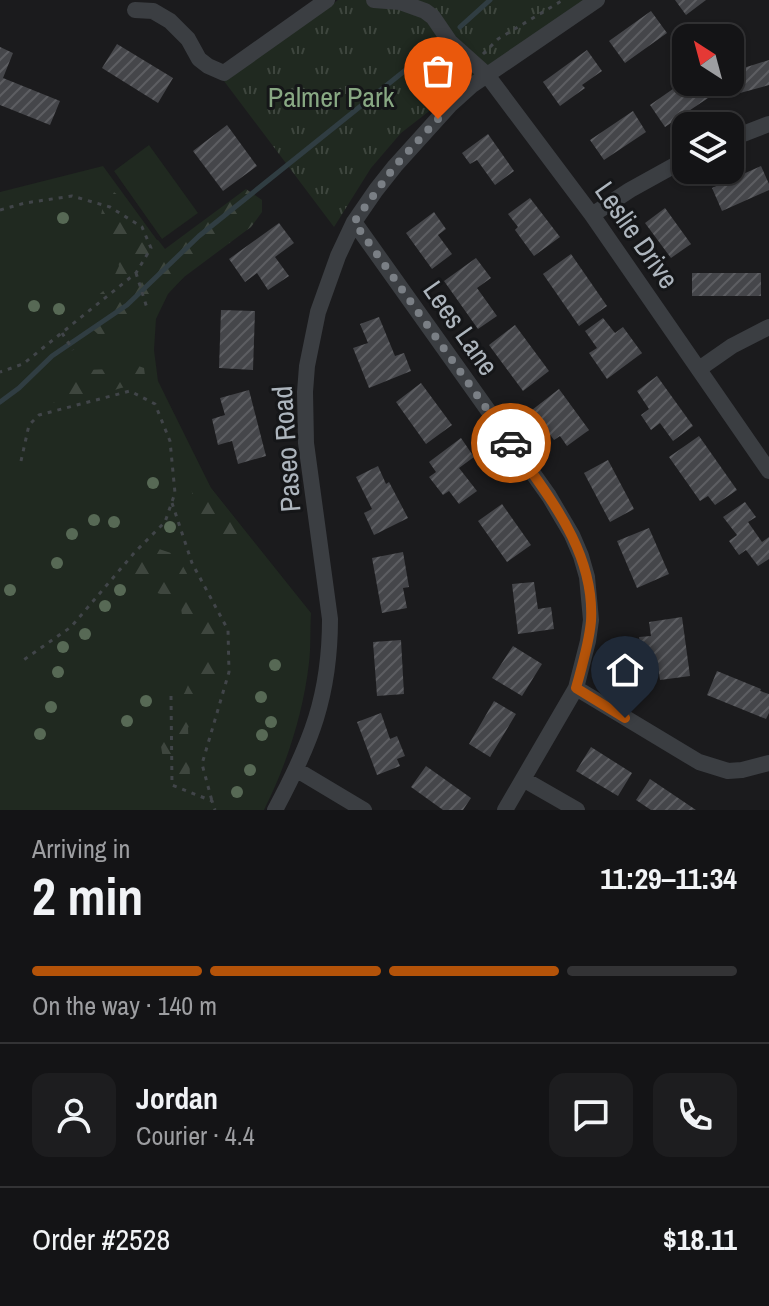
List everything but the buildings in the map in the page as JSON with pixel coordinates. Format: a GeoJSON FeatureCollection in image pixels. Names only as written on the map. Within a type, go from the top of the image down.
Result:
{"type":"FeatureCollection","features":[{"type":"Feature","properties":{"kind":"street"},"geometry":{"type":"LineString","coordinates":[[135,10],[153,11],[170,21],[188,39],[199,59],[224,73],[327,0]]}},
{"type":"Feature","properties":{"kind":"street","name":"Leslie Drive"},"geometry":{"type":"LineString","coordinates":[[374,0],[400,2],[425,11],[433,17],[450,42],[487,75],[592,215],[769,471]]}},
{"type":"Feature","properties":{"kind":"street","name":"Paseo Road"},"geometry":{"type":"LineString","coordinates":[[275,810],[297,770],[318,716],[330,646],[330,619],[306,443],[305,392],[318,312],[338,256],[354,222],[395,166],[451,104],[471,86],[597,0]]}},
{"type":"Feature","properties":{"kind":"street"},"geometry":{"type":"LineString","coordinates":[[450,42],[455,75],[451,104]]}},
{"type":"Feature","properties":{"kind":"street"},"geometry":{"type":"LineString","coordinates":[[744,134],[769,124]]}},
{"type":"Feature","properties":{"kind":"street"},"geometry":{"type":"LineString","coordinates":[[592,215],[672,167]]}},
{"type":"Feature","properties":{"kind":"street","name":"Lees Lane"},"geometry":{"type":"LineString","coordinates":[[354,222],[549,496],[572,535],[587,577],[591,620],[576,688],[505,810]]}},
{"type":"Feature","properties":{"kind":"street"},"geometry":{"type":"LineString","coordinates":[[699,369],[732,346],[769,327]]}},
{"type":"Feature","properties":{"kind":"street"},"geometry":{"type":"LineString","coordinates":[[576,688],[714,768],[742,770],[769,763]]}},
{"type":"Feature","properties":{"kind":"street"},"geometry":{"type":"LineString","coordinates":[[297,770],[364,810]]}},
{"type":"Feature","properties":{"kind":"street"},"geometry":{"type":"LineString","coordinates":[[523,779],[577,810]]}},
{"type":"Feature","properties":{"kind":"path"},"geometry":{"type":"LineString","coordinates":[[487,75],[481,56],[498,39],[563,0]]}},
{"type":"Feature","properties":{"kind":"path"},"geometry":{"type":"LineString","coordinates":[[0,210],[72,196],[110,207],[142,227],[151,248],[136,273],[23,364],[0,372]]}},
{"type":"Feature","properties":{"kind":"path"},"geometry":{"type":"LineString","coordinates":[[136,273],[147,308]]}},
{"type":"Feature","properties":{"kind":"path"},"geometry":{"type":"LineString","coordinates":[[61,333],[73,350]]}},
{"type":"Feature","properties":{"kind":"path"},"geometry":{"type":"LineString","coordinates":[[21,461],[29,425],[39,415],[130,391],[155,404],[170,441],[175,493],[165,522],[71,627],[22,661]]}},
{"type":"Feature","properties":{"kind":"path"},"geometry":{"type":"LineString","coordinates":[[172,503],[192,563],[228,630],[229,672],[202,764],[215,810]]}},
{"type":"Feature","properties":{"kind":"path"},"geometry":{"type":"LineString","coordinates":[[171,696],[172,785],[212,801]]}},
{"type":"Feature","properties":{"kind":"green space","name":"Palmer Park"},"geometry":{"type":"Polygon","coordinates":[[[338,0],[593,0],[437,105],[401,133],[371,168],[334,227],[224,81],[338,0]]]}},
{"type":"Feature","properties":{"kind":"green space"},"geometry":{"type":"Polygon","coordinates":[[[149,145],[198,213],[162,239],[114,171],[149,145]]]}},
{"type":"Feature","properties":{"kind":"green space"},"geometry":{"type":"Polygon","coordinates":[[[103,166],[184,277],[168,294],[156,319],[154,350],[158,381],[211,488],[311,613],[310,657],[303,701],[287,757],[264,810],[0,810],[0,192],[103,166]]]}},
{"type":"Feature","properties":{"kind":"green space"},"geometry":{"type":"Polygon","coordinates":[[[107,188],[120,197],[130,211],[137,243],[158,240],[165,249],[246,189],[262,200],[262,212],[251,227],[184,277],[143,315],[100,336],[87,324],[85,307],[110,285],[119,266],[101,215],[107,188]]]}},
{"type":"Feature","properties":{"kind":"green space"},"geometry":{"type":"Polygon","coordinates":[[[130,363],[144,368],[146,383],[82,400],[50,403],[47,392],[85,370],[111,369],[130,363]]]}},
{"type":"Feature","properties":{"kind":"green space"},"geometry":{"type":"Polygon","coordinates":[[[190,479],[210,487],[240,525],[235,541],[214,537],[193,499],[190,479]]]}},
{"type":"Feature","properties":{"kind":"green space"},"geometry":{"type":"Polygon","coordinates":[[[159,549],[177,555],[218,632],[204,638],[182,615],[180,600],[149,590],[128,577],[124,570],[126,565],[159,549]]]}},
{"type":"Feature","properties":{"kind":"green space"},"geometry":{"type":"Polygon","coordinates":[[[214,659],[222,665],[218,684],[202,703],[188,728],[190,777],[166,777],[159,734],[185,692],[196,667],[214,659]]]}},
{"type":"Feature","properties":{"kind":"waterway"},"geometry":{"type":"LineString","coordinates":[[460,27],[490,0]]}},
{"type":"Feature","properties":{"kind":"waterway"},"geometry":{"type":"LineString","coordinates":[[0,402],[52,356],[127,305],[199,236],[438,44]]}},
{"type":"Feature","properties":{"kind":"way so far"},"geometry":{"type":"LineString","coordinates":[[438,119],[395,166],[354,222],[511,443]]}},
{"type":"Feature","properties":{"kind":"route"},"geometry":{"type":"LineString","coordinates":[[511,443],[562,517],[581,556],[587,577],[591,620],[576,688],[625,718]]}}]}
